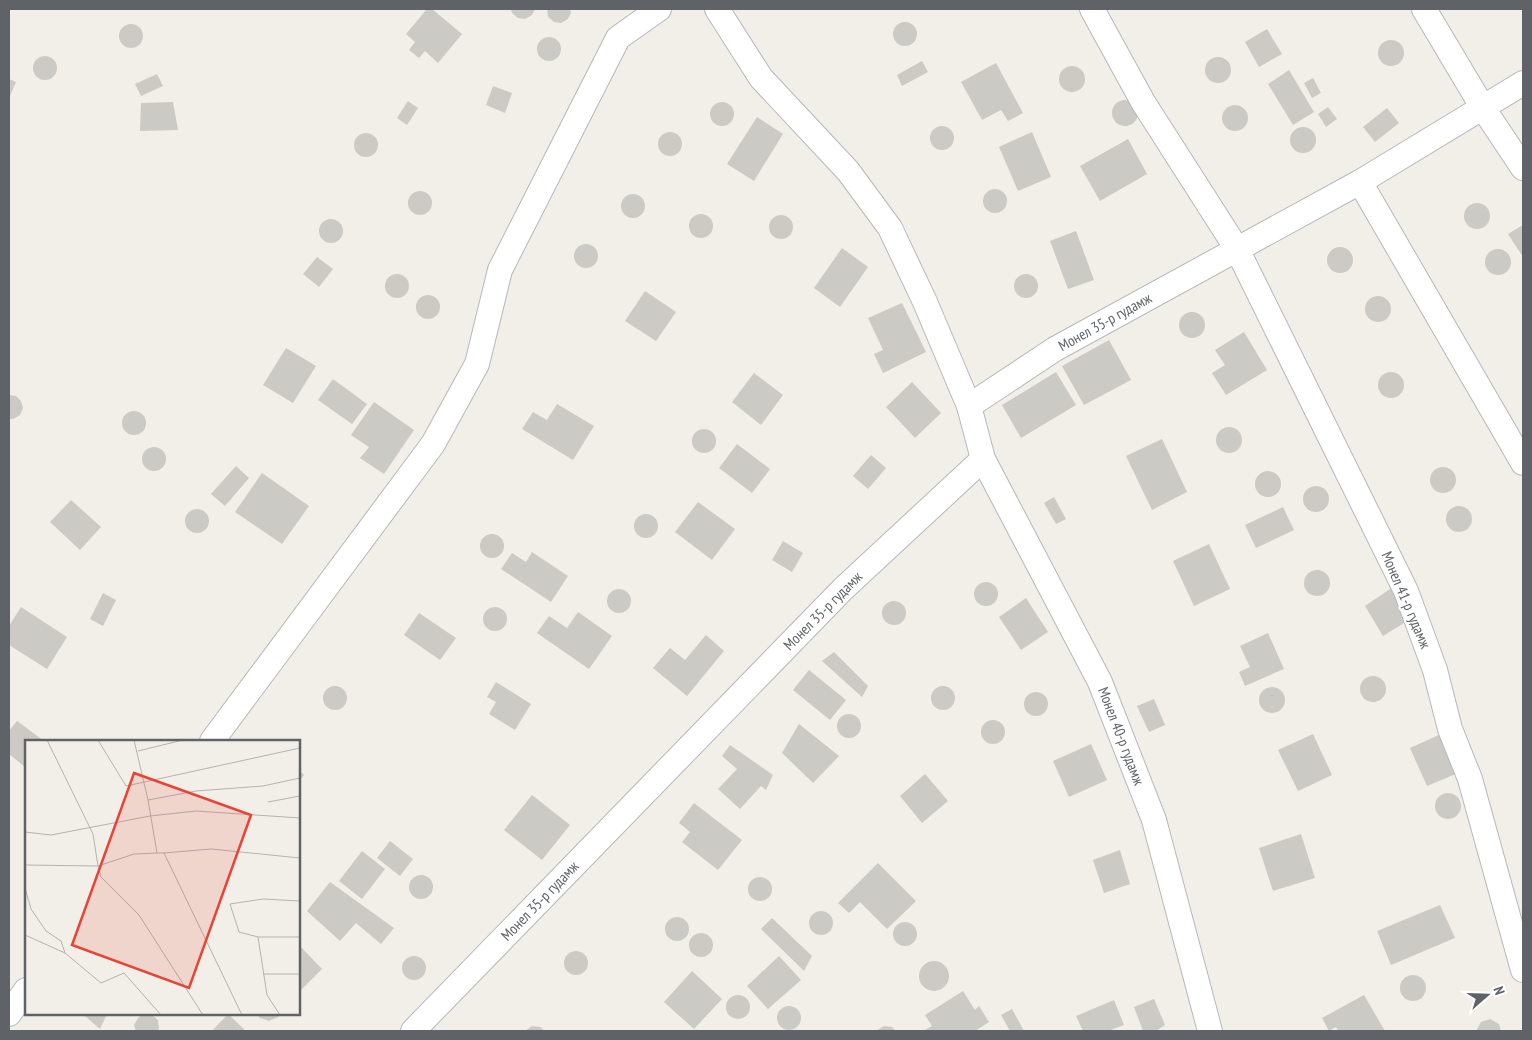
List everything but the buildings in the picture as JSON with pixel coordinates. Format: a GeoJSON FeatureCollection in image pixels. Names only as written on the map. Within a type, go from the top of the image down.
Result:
{"type":"FeatureCollection","features":[{"type":"Feature","properties":{"kind":"street"},"geometry":{"type":"LineString","coordinates":[[213,740],[433,444],[478,364],[500,270],[618,38],[659,9]]}},
{"type":"Feature","properties":{"kind":"street"},"geometry":{"type":"LineString","coordinates":[[717,9],[760,78],[848,171],[890,228],[926,302],[969,406],[983,459]]}},
{"type":"Feature","properties":{"kind":"street","name":"Монел 41-р гудамж"},"geometry":{"type":"LineString","coordinates":[[1092,9],[1143,102],[1237,249],[1406,591],[1435,670],[1450,729],[1470,779],[1523,970]]}},
{"type":"Feature","properties":{"kind":"street"},"geometry":{"type":"LineString","coordinates":[[1424,9],[1482,108],[1523,168]]}},
{"type":"Feature","properties":{"kind":"street","name":"Монел 35-р гудамж"},"geometry":{"type":"LineString","coordinates":[[969,406],[1055,349],[1360,182],[1523,83]]}},
{"type":"Feature","properties":{"kind":"street"},"geometry":{"type":"LineString","coordinates":[[1360,182],[1523,463]]}},
{"type":"Feature","properties":{"kind":"street","name":"Монел 35-р гудамж"},"geometry":{"type":"LineString","coordinates":[[413,1031],[843,589],[983,459]]}},
{"type":"Feature","properties":{"kind":"street","name":"Монел 40-р гудамж"},"geometry":{"type":"LineString","coordinates":[[983,459],[1100,682],[1154,820],[1210,1031]]}},
{"type":"Feature","properties":{"kind":"street"},"geometry":{"type":"LineString","coordinates":[[9,1014],[25,991]]}}]}
